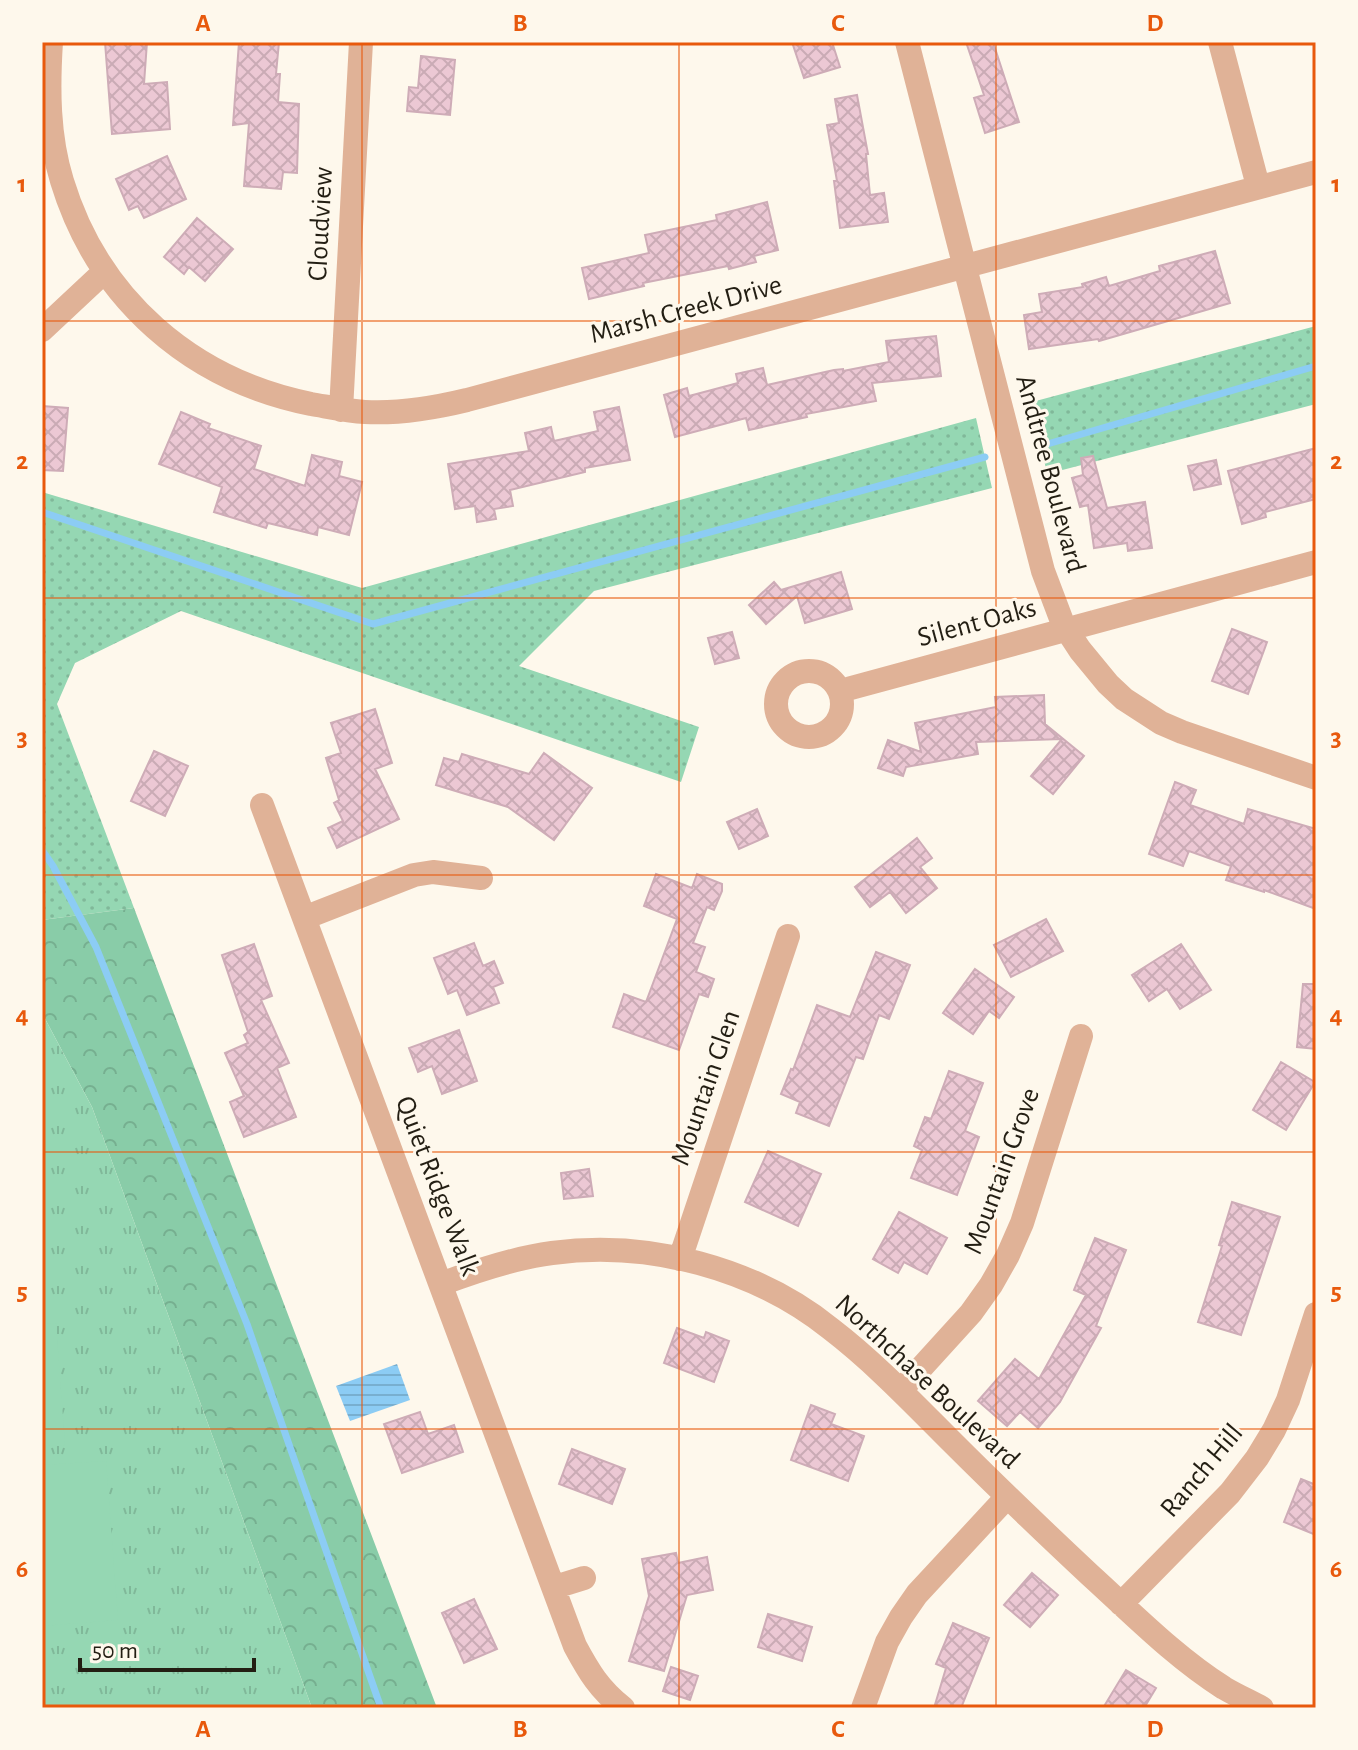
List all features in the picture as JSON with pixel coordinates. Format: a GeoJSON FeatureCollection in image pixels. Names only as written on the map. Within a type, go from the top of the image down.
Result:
{"type":"FeatureCollection","features":[{"type":"Feature","properties":{"kind":"street","name":"Marsh Creek Drive"},"geometry":{"type":"LineString","coordinates":[[51,42],[49,110],[53,144],[72,211],[104,272],[141,316],[195,359],[257,389],[290,400],[341,410],[399,412],[456,403],[1316,172]]}},
{"type":"Feature","properties":{"kind":"street","name":"Cloudview"},"geometry":{"type":"LineString","coordinates":[[341,410],[361,42]]}},
{"type":"Feature","properties":{"kind":"street","name":"Andtree Boulevard"},"geometry":{"type":"LineString","coordinates":[[907,42],[1043,571],[1067,630],[1108,684],[1142,712],[1182,732],[1316,778]]}},
{"type":"Feature","properties":{"kind":"street"},"geometry":{"type":"LineString","coordinates":[[1220,42],[1258,186]]}},
{"type":"Feature","properties":{"kind":"street"},"geometry":{"type":"LineString","coordinates":[[42,330],[104,272]]}},
{"type":"Feature","properties":{"kind":"street","name":"Silent Oaks"},"geometry":{"type":"LineString","coordinates":[[840,691],[1316,562]]}},
{"type":"Feature","properties":{"kind":"street","name":"Quiet Ridge Walk"},"geometry":{"type":"LineString","coordinates":[[262,805],[575,1646],[591,1676],[623,1708]]}},
{"type":"Feature","properties":{"kind":"street"},"geometry":{"type":"LineString","coordinates":[[304,918],[414,875],[433,872],[481,878]]}},
{"type":"Feature","properties":{"kind":"street","name":"Mountain Glen"},"geometry":{"type":"LineString","coordinates":[[680,1259],[788,936]]}},
{"type":"Feature","properties":{"kind":"street","name":"Mountain Grove"},"geometry":{"type":"LineString","coordinates":[[901,1390],[971,1313],[1008,1255],[1022,1223],[1081,1036]]}},
{"type":"Feature","properties":{"kind":"street","name":"Northchase Boulevard"},"geometry":{"type":"LineString","coordinates":[[441,1284],[477,1270],[553,1253],[632,1251],[711,1267],[748,1280],[797,1305],[830,1327],[901,1390],[1007,1497],[1218,1698],[1262,1708]]}},
{"type":"Feature","properties":{"kind":"street","name":"Ranch Hill"},"geometry":{"type":"LineString","coordinates":[[1121,1604],[1230,1493],[1257,1458],[1288,1400],[1316,1314]]}},
{"type":"Feature","properties":{"kind":"street"},"geometry":{"type":"LineString","coordinates":[[863,1708],[887,1642],[901,1617],[917,1594],[1007,1497]]}},
{"type":"Feature","properties":{"kind":"street"},"geometry":{"type":"LineString","coordinates":[[555,1587],[584,1578]]}},
{"type":"Feature","properties":{"kind":"green space"},"geometry":{"type":"Polygon","coordinates":[[[1316,326],[1316,404],[1047,474],[1032,402],[1316,326]]]}},
{"type":"Feature","properties":{"kind":"green space"},"geometry":{"type":"Polygon","coordinates":[[[976,418],[992,488],[594,591],[519,666],[699,727],[681,782],[181,611],[75,663],[57,704],[134,908],[42,920],[42,492],[362,588],[976,418]]]}},
{"type":"Feature","properties":{"kind":"green space"},"geometry":{"type":"Polygon","coordinates":[[[134,908],[437,1708],[312,1708],[92,1107],[42,1013],[42,920],[134,908]]]}},
{"type":"Feature","properties":{"kind":"green space"},"geometry":{"type":"Polygon","coordinates":[[[42,1013],[92,1107],[312,1708],[42,1708],[42,1013]]]}},
{"type":"Feature","properties":{"kind":"green space"},"geometry":{"type":"Polygon","coordinates":[[[56,1323],[65,1445],[42,1446],[42,1324],[56,1323]]]}},
{"type":"Feature","properties":{"kind":"green space"},"geometry":{"type":"Polygon","coordinates":[[[106,1461],[118,1620],[42,1626],[42,1465],[106,1461]]]}},
{"type":"Feature","properties":{"kind":"green space"},"geometry":{"type":"Polygon","coordinates":[[[42,1629],[50,1653],[49,1708],[42,1707],[42,1629]]]}},
{"type":"Feature","properties":{"kind":"water"},"geometry":{"type":"Polygon","coordinates":[[[397,1364],[410,1400],[350,1421],[336,1386],[397,1364]]]}},
{"type":"Feature","properties":{"kind":"building"},"geometry":{"type":"Polygon","coordinates":[[[105,42],[147,42],[144,84],[167,82],[170,129],[112,134],[105,42]]]}},
{"type":"Feature","properties":{"kind":"building"},"geometry":{"type":"Polygon","coordinates":[[[239,42],[279,42],[276,74],[280,74],[278,102],[299,104],[297,173],[283,172],[281,189],[244,186],[249,123],[233,125],[239,42]]]}},
{"type":"Feature","properties":{"kind":"building"},"geometry":{"type":"Polygon","coordinates":[[[792,42],[832,42],[840,67],[804,78],[792,42]]]}},
{"type":"Feature","properties":{"kind":"building"},"geometry":{"type":"Polygon","coordinates":[[[966,42],[993,42],[1019,122],[985,133],[974,98],[984,95],[966,42]]]}},
{"type":"Feature","properties":{"kind":"building"},"geometry":{"type":"Polygon","coordinates":[[[421,56],[455,60],[450,115],[407,111],[409,87],[418,88],[421,56]]]}},
{"type":"Feature","properties":{"kind":"building"},"geometry":{"type":"Polygon","coordinates":[[[857,95],[868,154],[870,195],[884,193],[888,222],[840,228],[834,181],[837,181],[827,125],[839,123],[835,99],[857,95]]]}},
{"type":"Feature","properties":{"kind":"building"},"geometry":{"type":"Polygon","coordinates":[[[167,156],[186,199],[144,218],[138,206],[129,210],[116,179],[167,156]]]}},
{"type":"Feature","properties":{"kind":"building"},"geometry":{"type":"Polygon","coordinates":[[[767,202],[778,250],[754,256],[756,262],[643,283],[644,286],[589,299],[582,268],[649,253],[645,235],[717,220],[716,215],[767,202]]]}},
{"type":"Feature","properties":{"kind":"building"},"geometry":{"type":"Polygon","coordinates":[[[197,218],[233,249],[205,281],[189,267],[184,274],[164,257],[197,218]]]}},
{"type":"Feature","properties":{"kind":"building"},"geometry":{"type":"Polygon","coordinates":[[[1215,251],[1230,303],[1099,341],[1029,349],[1024,315],[1042,312],[1039,294],[1083,287],[1082,284],[1106,277],[1109,286],[1160,271],[1159,266],[1215,251]]]}},
{"type":"Feature","properties":{"kind":"building"},"geometry":{"type":"Polygon","coordinates":[[[936,336],[941,376],[872,383],[876,401],[806,414],[807,417],[749,430],[746,418],[675,437],[664,395],[687,388],[689,396],[738,383],[736,374],[763,368],[767,385],[889,362],[886,341],[936,336]]]}},
{"type":"Feature","properties":{"kind":"building"},"geometry":{"type":"Polygon","coordinates":[[[42,406],[68,408],[63,471],[42,470],[42,406]]]}},
{"type":"Feature","properties":{"kind":"building"},"geometry":{"type":"Polygon","coordinates":[[[619,407],[630,460],[585,468],[585,472],[510,490],[513,506],[494,509],[496,519],[477,522],[475,506],[455,509],[448,464],[529,451],[525,433],[551,427],[554,441],[598,431],[594,412],[619,407]]]}},
{"type":"Feature","properties":{"kind":"building"},"geometry":{"type":"Polygon","coordinates":[[[181,412],[210,424],[208,428],[261,446],[254,469],[305,486],[312,455],[342,462],[339,476],[362,482],[349,535],[318,527],[317,535],[268,523],[266,528],[214,512],[222,487],[159,464],[181,412]]]}},
{"type":"Feature","properties":{"kind":"building"},"geometry":{"type":"Polygon","coordinates":[[[1316,448],[1316,499],[1265,512],[1266,517],[1242,524],[1228,471],[1316,448]]]}},
{"type":"Feature","properties":{"kind":"building"},"geometry":{"type":"Polygon","coordinates":[[[1093,456],[1107,508],[1145,502],[1152,548],[1128,551],[1127,543],[1094,548],[1088,505],[1080,507],[1072,478],[1083,475],[1081,458],[1093,456]]]}},
{"type":"Feature","properties":{"kind":"building"},"geometry":{"type":"Polygon","coordinates":[[[1216,460],[1221,484],[1194,490],[1188,466],[1216,460]]]}},
{"type":"Feature","properties":{"kind":"building"},"geometry":{"type":"Polygon","coordinates":[[[841,572],[852,609],[805,623],[797,596],[766,624],[749,605],[774,582],[781,590],[841,572]]]}},
{"type":"Feature","properties":{"kind":"building"},"geometry":{"type":"Polygon","coordinates":[[[1232,629],[1267,642],[1248,694],[1212,681],[1232,629]]]}},
{"type":"Feature","properties":{"kind":"building"},"geometry":{"type":"Polygon","coordinates":[[[732,632],[739,658],[715,664],[708,638],[732,632]]]}},
{"type":"Feature","properties":{"kind":"building"},"geometry":{"type":"Polygon","coordinates":[[[1044,695],[1045,724],[1084,756],[1053,794],[1031,776],[1062,739],[976,742],[978,754],[906,767],[903,776],[878,768],[888,740],[921,752],[915,723],[996,707],[995,697],[1044,695]]]}},
{"type":"Feature","properties":{"kind":"building"},"geometry":{"type":"Polygon","coordinates":[[[375,709],[392,763],[375,769],[399,819],[337,848],[328,828],[343,821],[334,803],[339,800],[326,758],[341,753],[331,723],[375,709]]]}},
{"type":"Feature","properties":{"kind":"building"},"geometry":{"type":"Polygon","coordinates":[[[154,751],[188,766],[165,816],[131,801],[154,751]]]}},
{"type":"Feature","properties":{"kind":"building"},"geometry":{"type":"Polygon","coordinates":[[[544,753],[592,788],[554,840],[508,807],[436,785],[444,758],[459,762],[462,754],[529,774],[544,753]]]}},
{"type":"Feature","properties":{"kind":"building"},"geometry":{"type":"Polygon","coordinates":[[[1175,782],[1196,790],[1190,805],[1244,824],[1248,809],[1316,829],[1316,909],[1226,880],[1231,866],[1189,851],[1183,866],[1149,854],[1175,782]]]}},
{"type":"Feature","properties":{"kind":"building"},"geometry":{"type":"Polygon","coordinates":[[[757,809],[768,836],[739,849],[727,822],[757,809]]]}},
{"type":"Feature","properties":{"kind":"building"},"geometry":{"type":"Polygon","coordinates":[[[917,838],[932,858],[920,867],[937,888],[906,913],[890,892],[870,907],[855,887],[917,838]]]}},
{"type":"Feature","properties":{"kind":"building"},"geometry":{"type":"Polygon","coordinates":[[[656,874],[692,888],[697,874],[722,884],[714,910],[707,907],[693,943],[705,947],[696,972],[714,979],[708,997],[699,994],[679,1050],[613,1027],[624,994],[646,1002],[677,919],[644,906],[656,874]]]}},
{"type":"Feature","properties":{"kind":"building"},"geometry":{"type":"Polygon","coordinates":[[[1046,919],[1063,951],[1011,977],[994,945],[1046,919]]]}},
{"type":"Feature","properties":{"kind":"building"},"geometry":{"type":"Polygon","coordinates":[[[474,943],[483,966],[494,961],[503,983],[493,987],[499,1003],[467,1015],[457,990],[448,994],[434,958],[474,943]]]}},
{"type":"Feature","properties":{"kind":"building"},"geometry":{"type":"Polygon","coordinates":[[[254,944],[272,996],[261,1000],[289,1063],[277,1068],[296,1117],[244,1137],[230,1102],[244,1096],[225,1053],[248,1043],[244,1035],[248,1032],[222,955],[254,944]]]}},
{"type":"Feature","properties":{"kind":"building"},"geometry":{"type":"Polygon","coordinates":[[[1181,944],[1211,990],[1180,1009],[1167,989],[1149,1001],[1132,975],[1181,944]]]}},
{"type":"Feature","properties":{"kind":"building"},"geometry":{"type":"Polygon","coordinates":[[[876,952],[910,965],[889,1019],[879,1015],[863,1059],[856,1057],[829,1126],[796,1113],[800,1102],[781,1094],[817,1005],[850,1017],[876,952]]]}},
{"type":"Feature","properties":{"kind":"building"},"geometry":{"type":"Polygon","coordinates":[[[975,969],[1014,997],[999,1018],[989,1011],[973,1034],[943,1013],[975,969]]]}},
{"type":"Feature","properties":{"kind":"building"},"geometry":{"type":"Polygon","coordinates":[[[1303,984],[1316,984],[1316,1049],[1297,1047],[1303,984]]]}},
{"type":"Feature","properties":{"kind":"building"},"geometry":{"type":"Polygon","coordinates":[[[459,1030],[477,1081],[442,1094],[432,1066],[418,1072],[409,1048],[459,1030]]]}},
{"type":"Feature","properties":{"kind":"building"},"geometry":{"type":"Polygon","coordinates":[[[1281,1062],[1315,1082],[1286,1130],[1253,1110],[1281,1062]]]}},
{"type":"Feature","properties":{"kind":"building"},"geometry":{"type":"Polygon","coordinates":[[[949,1071],[983,1083],[965,1131],[979,1137],[957,1195],[911,1178],[922,1150],[914,1146],[925,1117],[931,1119],[949,1071]]]}},
{"type":"Feature","properties":{"kind":"building"},"geometry":{"type":"Polygon","coordinates":[[[768,1151],[821,1174],[798,1226],[745,1202],[768,1151]]]}},
{"type":"Feature","properties":{"kind":"building"},"geometry":{"type":"Polygon","coordinates":[[[589,1169],[593,1196],[564,1199],[561,1173],[589,1169]]]}},
{"type":"Feature","properties":{"kind":"building"},"geometry":{"type":"Polygon","coordinates":[[[1232,1202],[1280,1217],[1241,1335],[1198,1322],[1232,1202]]]}},
{"type":"Feature","properties":{"kind":"building"},"geometry":{"type":"Polygon","coordinates":[[[899,1212],[947,1238],[927,1274],[904,1262],[898,1273],[873,1259],[899,1212]]]}},
{"type":"Feature","properties":{"kind":"building"},"geometry":{"type":"Polygon","coordinates":[[[1095,1238],[1126,1250],[1096,1326],[1101,1328],[1060,1402],[1038,1428],[1020,1412],[1007,1426],[978,1401],[1015,1359],[1039,1379],[1086,1295],[1074,1290],[1095,1238]]]}},
{"type":"Feature","properties":{"kind":"building"},"geometry":{"type":"Polygon","coordinates":[[[677,1328],[704,1338],[706,1332],[729,1341],[714,1382],[664,1363],[677,1328]]]}},
{"type":"Feature","properties":{"kind":"building"},"geometry":{"type":"Polygon","coordinates":[[[811,1405],[835,1414],[831,1424],[864,1436],[848,1481],[791,1460],[811,1405]]]}},
{"type":"Feature","properties":{"kind":"building"},"geometry":{"type":"Polygon","coordinates":[[[420,1412],[428,1434],[454,1425],[463,1452],[402,1473],[384,1424],[420,1412]]]}},
{"type":"Feature","properties":{"kind":"building"},"geometry":{"type":"Polygon","coordinates":[[[572,1449],[625,1469],[612,1504],[559,1484],[572,1449]]]}},
{"type":"Feature","properties":{"kind":"building"},"geometry":{"type":"Polygon","coordinates":[[[1301,1479],[1316,1485],[1316,1535],[1284,1522],[1301,1479]]]}},
{"type":"Feature","properties":{"kind":"building"},"geometry":{"type":"Polygon","coordinates":[[[676,1553],[678,1563],[707,1557],[713,1590],[687,1595],[664,1671],[629,1661],[649,1596],[642,1559],[676,1553]]]}},
{"type":"Feature","properties":{"kind":"building"},"geometry":{"type":"Polygon","coordinates":[[[1032,1573],[1058,1595],[1030,1627],[1004,1605],[1032,1573]]]}},
{"type":"Feature","properties":{"kind":"building"},"geometry":{"type":"Polygon","coordinates":[[[474,1599],[497,1649],[464,1663],[442,1613],[474,1599]]]}},
{"type":"Feature","properties":{"kind":"building"},"geometry":{"type":"Polygon","coordinates":[[[768,1614],[812,1627],[802,1661],[758,1647],[768,1614]]]}},
{"type":"Feature","properties":{"kind":"building"},"geometry":{"type":"Polygon","coordinates":[[[953,1623],[989,1638],[961,1708],[934,1708],[946,1668],[936,1664],[953,1623]]]}},
{"type":"Feature","properties":{"kind":"building"},"geometry":{"type":"Polygon","coordinates":[[[671,1667],[698,1676],[690,1700],[663,1691],[671,1667]]]}},
{"type":"Feature","properties":{"kind":"building"},"geometry":{"type":"Polygon","coordinates":[[[1126,1670],[1156,1688],[1144,1708],[1103,1708],[1126,1670]]]}},
{"type":"Feature","properties":{"kind":"waterway"},"geometry":{"type":"LineString","coordinates":[[1044,445],[1316,366]]}},
{"type":"Feature","properties":{"kind":"waterway"},"geometry":{"type":"LineString","coordinates":[[42,512],[373,624],[985,457]]}},
{"type":"Feature","properties":{"kind":"waterway"},"geometry":{"type":"LineString","coordinates":[[42,850],[96,947],[247,1324],[381,1708]]}}]}
